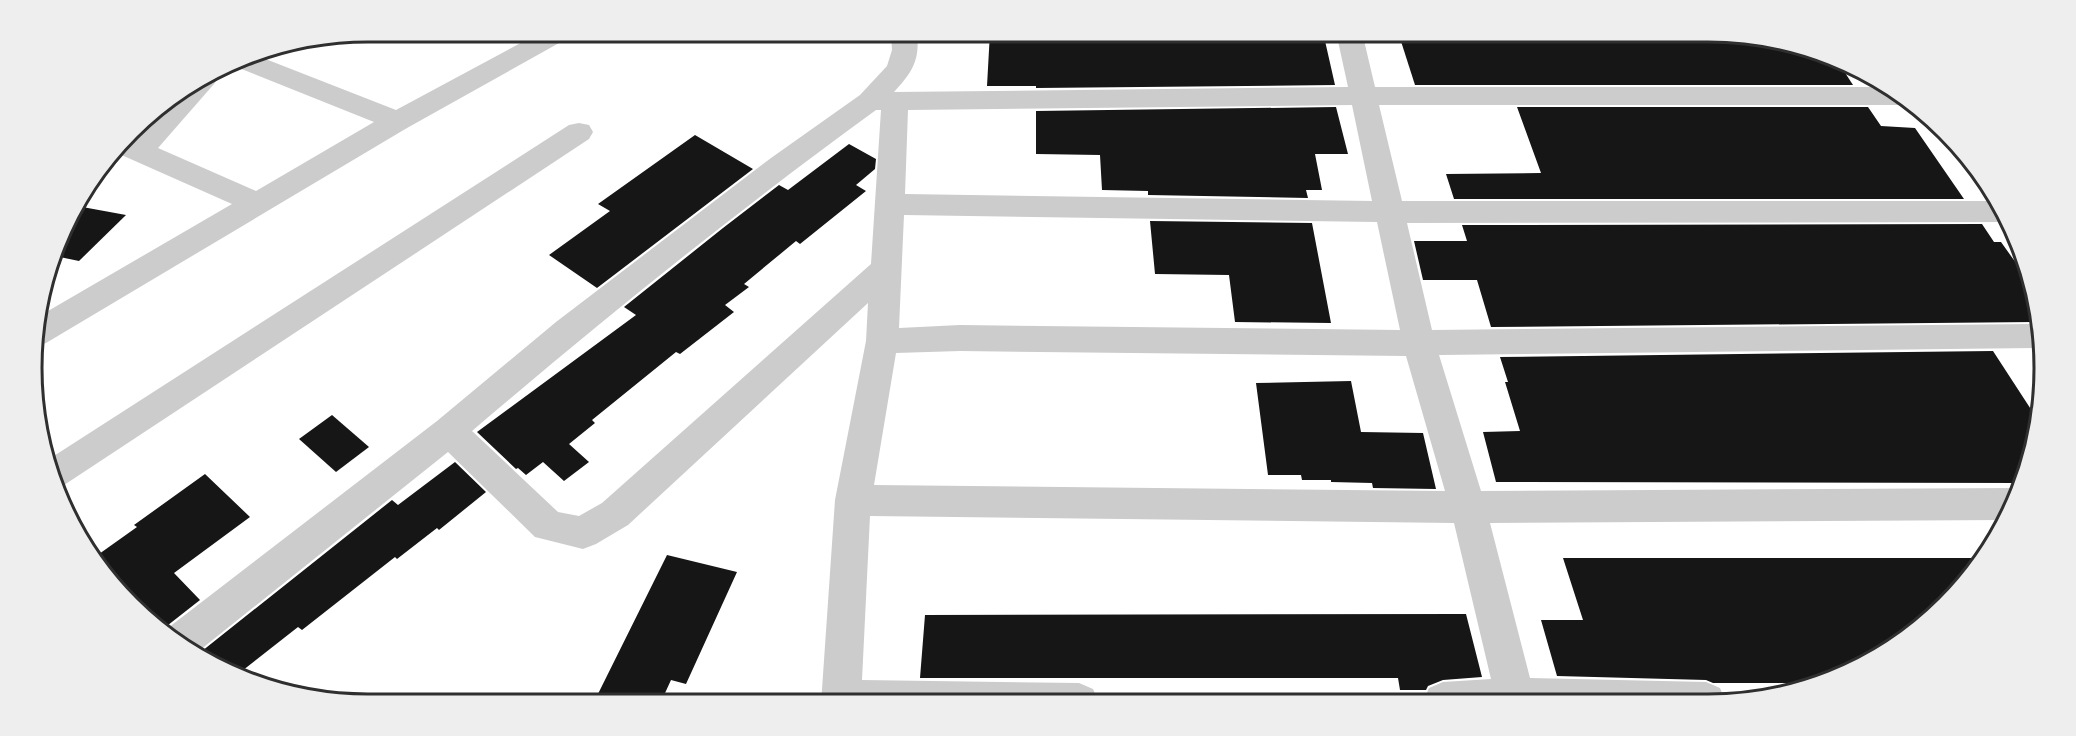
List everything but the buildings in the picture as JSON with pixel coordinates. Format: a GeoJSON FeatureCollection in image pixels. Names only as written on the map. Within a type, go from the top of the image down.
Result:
{"type":"FeatureCollection","features":[{"type":"Feature","properties":{"kind":"street"},"geometry":{"type":"LineString","coordinates":[[45,328],[397,121],[542,42]]}},
{"type":"Feature","properties":{"kind":"street"},"geometry":{"type":"LineString","coordinates":[[185,638],[449,431],[567,331],[781,165],[883,101],[900,69],[905,42]]}},
{"type":"Feature","properties":{"kind":"street"},"geometry":{"type":"LineString","coordinates":[[1351,42],[1419,343],[1468,507],[1514,694]]}},
{"type":"Feature","properties":{"kind":"street"},"geometry":{"type":"LineString","coordinates":[[252,63],[397,121]]}},
{"type":"Feature","properties":{"kind":"street"},"geometry":{"type":"LineString","coordinates":[[883,101],[1362,96],[1887,96]]}},
{"type":"Feature","properties":{"kind":"street"},"geometry":{"type":"LineString","coordinates":[[841,694],[853,500],[882,341],[891,204],[883,101]]}},
{"type":"Feature","properties":{"kind":"street"},"geometry":{"type":"LineString","coordinates":[[179,103],[131,148],[259,204]]}},
{"type":"Feature","properties":{"kind":"street"},"geometry":{"type":"LineString","coordinates":[[59,472],[579,132]]}},
{"type":"Feature","properties":{"kind":"street"},"geometry":{"type":"LineString","coordinates":[[891,204],[1388,212],[1994,212]]}},
{"type":"Feature","properties":{"kind":"street"},"geometry":{"type":"LineString","coordinates":[[449,431],[548,526],[584,533],[615,514],[887,267]]}},
{"type":"Feature","properties":{"kind":"street"},"geometry":{"type":"LineString","coordinates":[[882,341],[960,338],[1419,343],[2032,335]]}},
{"type":"Feature","properties":{"kind":"street"},"geometry":{"type":"LineString","coordinates":[[853,500],[1468,507],[2004,504]]}}]}
